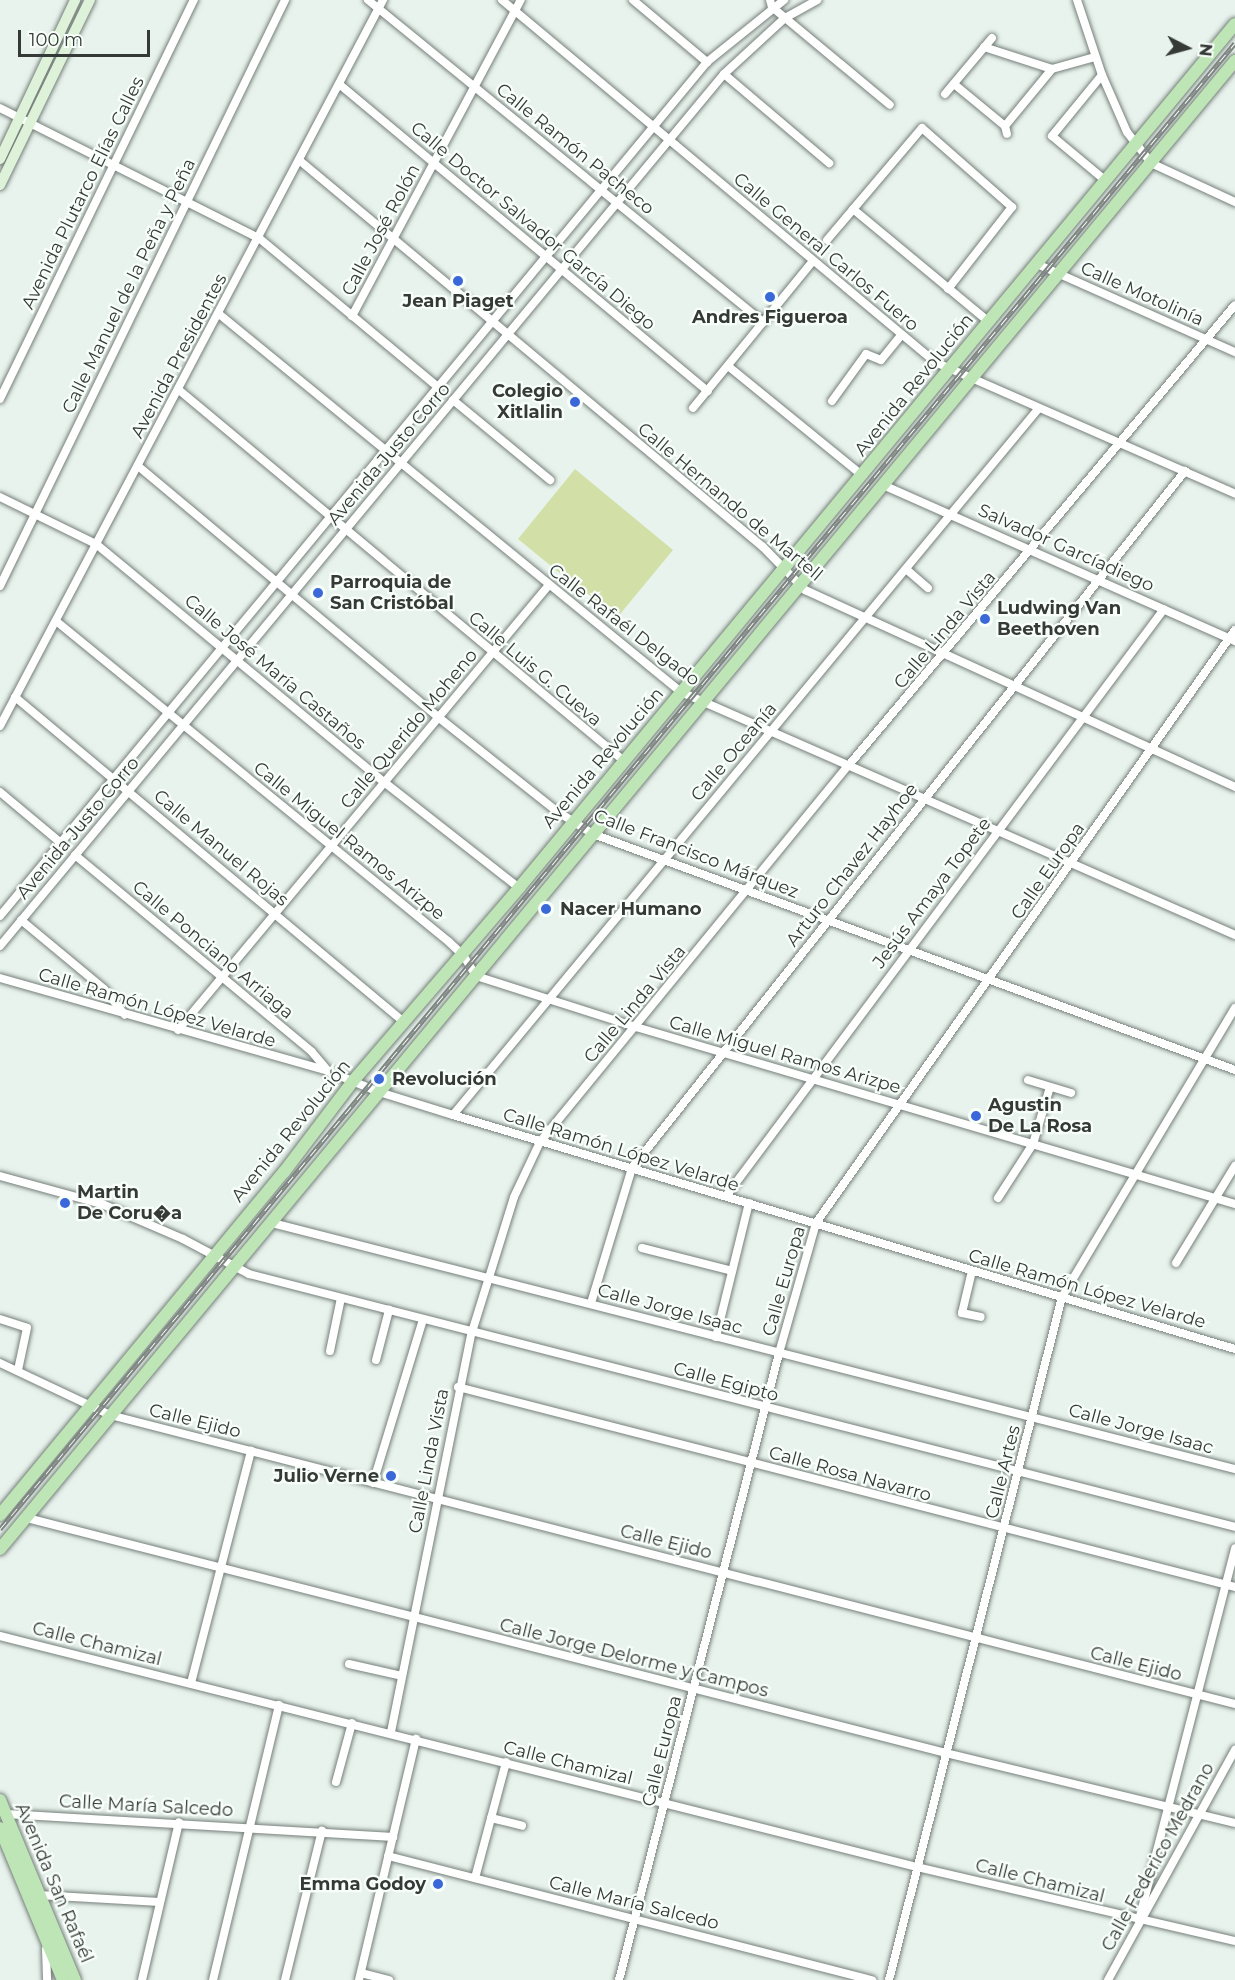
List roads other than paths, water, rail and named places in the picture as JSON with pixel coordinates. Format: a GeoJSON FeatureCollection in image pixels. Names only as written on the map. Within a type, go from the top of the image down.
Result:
{"type":"FeatureCollection","features":[{"type":"Feature","properties":{"kind":"main road"},"geometry":{"type":"LineString","coordinates":[[0,185],[75,0]]}},
{"type":"Feature","properties":{"kind":"main road"},"geometry":{"type":"LineString","coordinates":[[0,159],[25,120],[90,0]]}},
{"type":"Feature","properties":{"kind":"main road","name":"Avenida Revolución"},"geometry":{"type":"LineString","coordinates":[[0,1515],[352,1081],[405,1023],[519,888],[863,476],[1235,24]]}},
{"type":"Feature","properties":{"kind":"main road"},"geometry":{"type":"LineString","coordinates":[[0,1549],[1235,61]]}},
{"type":"Feature","properties":{"kind":"main road","name":"Avenida San Rafaél"},"geometry":{"type":"LineString","coordinates":[[0,1800],[6,1814],[10,1853]]}},
{"type":"Feature","properties":{"kind":"main road","name":"Avenida San Rafaél"},"geometry":{"type":"LineString","coordinates":[[0,1828],[10,1853],[76,1980]]}},
{"type":"Feature","properties":{"kind":"main road","name":"Avenida San Rafaél"},"geometry":{"type":"LineString","coordinates":[[33,1895],[45,1936],[63,1980]]}},
{"type":"Feature","properties":{"kind":"street","name":"Avenida Plutarco Elías Calles"},"geometry":{"type":"LineString","coordinates":[[0,399],[194,0]]}},
{"type":"Feature","properties":{"kind":"street","name":"Calle Manuel de la Peña y Peña"},"geometry":{"type":"LineString","coordinates":[[0,586],[285,0]]}},
{"type":"Feature","properties":{"kind":"street","name":"Calle Ramón Pacheco"},"geometry":{"type":"LineString","coordinates":[[368,0],[763,322]]}},
{"type":"Feature","properties":{"kind":"street","name":"Avenida Presidentes"},"geometry":{"type":"LineString","coordinates":[[0,726],[383,0]]}},
{"type":"Feature","properties":{"kind":"street","name":"Calle General Carlos Fuero"},"geometry":{"type":"LineString","coordinates":[[502,0],[901,335],[949,370],[1122,442],[1235,494]]}},
{"type":"Feature","properties":{"kind":"street","name":"Calle José Rolón"},"geometry":{"type":"LineString","coordinates":[[352,316],[521,0]]}},
{"type":"Feature","properties":{"kind":"street"},"geometry":{"type":"LineString","coordinates":[[633,0],[707,62]]}},
{"type":"Feature","properties":{"kind":"street","name":"Avenida Justo Corro"},"geometry":{"type":"LineString","coordinates":[[0,916],[707,62],[771,4],[784,0]]}},
{"type":"Feature","properties":{"kind":"street","name":"Avenida Justo Corro"},"geometry":{"type":"LineString","coordinates":[[0,946],[724,74],[785,18],[817,0]]}},
{"type":"Feature","properties":{"kind":"street"},"geometry":{"type":"LineString","coordinates":[[1077,0],[1102,75],[1136,143],[1151,163],[1235,202]]}},
{"type":"Feature","properties":{"kind":"street"},"geometry":{"type":"LineString","coordinates":[[771,4],[890,105]]}},
{"type":"Feature","properties":{"kind":"street"},"geometry":{"type":"LineString","coordinates":[[945,94],[992,38]]}},
{"type":"Feature","properties":{"kind":"street"},"geometry":{"type":"LineString","coordinates":[[984,47],[1052,69],[1095,57]]}},
{"type":"Feature","properties":{"kind":"street"},"geometry":{"type":"LineString","coordinates":[[954,84],[1006,130],[1052,69]]}},
{"type":"Feature","properties":{"kind":"street"},"geometry":{"type":"LineString","coordinates":[[724,74],[829,163]]}},
{"type":"Feature","properties":{"kind":"street"},"geometry":{"type":"LineString","coordinates":[[1102,75],[1052,136],[1106,181]]}},
{"type":"Feature","properties":{"kind":"street","name":"Calle Doctor Salvador García Diego"},"geometry":{"type":"LineString","coordinates":[[339,84],[708,391]]}},
{"type":"Feature","properties":{"kind":"street"},"geometry":{"type":"LineString","coordinates":[[0,108],[259,238],[438,387]]}},
{"type":"Feature","properties":{"kind":"street"},"geometry":{"type":"LineString","coordinates":[[827,240],[922,129],[1011,207],[948,289]]}},
{"type":"Feature","properties":{"kind":"street","name":"Calle Hernando de Martell"},"geometry":{"type":"LineString","coordinates":[[299,160],[786,567],[801,582],[805,590],[1235,787]]}},
{"type":"Feature","properties":{"kind":"street"},"geometry":{"type":"LineString","coordinates":[[853,209],[989,322]]}},
{"type":"Feature","properties":{"kind":"street"},"geometry":{"type":"LineString","coordinates":[[693,408],[813,261]]}},
{"type":"Feature","properties":{"kind":"street","name":"Calle Motolinía"},"geometry":{"type":"LineString","coordinates":[[1037,264],[1235,352]]}},
{"type":"Feature","properties":{"kind":"street","name":"Calle Linda Vista"},"geometry":{"type":"LineString","coordinates":[[391,1732],[458,1387],[472,1332],[514,1197],[540,1142],[849,765],[945,655],[1235,305]]}},
{"type":"Feature","properties":{"kind":"street","name":"Calle Rafaél Delgado"},"geometry":{"type":"LineString","coordinates":[[219,314],[548,586],[681,692],[1235,935]]}},
{"type":"Feature","properties":{"kind":"street"},"geometry":{"type":"LineString","coordinates":[[832,401],[866,354],[881,360],[901,335]]}},
{"type":"Feature","properties":{"kind":"street"},"geometry":{"type":"LineString","coordinates":[[728,366],[863,476]]}},
{"type":"Feature","properties":{"kind":"street","name":"Calle Luis G. Cueva"},"geometry":{"type":"LineString","coordinates":[[179,390],[624,761]]}},
{"type":"Feature","properties":{"kind":"street"},"geometry":{"type":"LineString","coordinates":[[453,400],[550,480]]}},
{"type":"Feature","properties":{"kind":"street","name":"Calle Oceanía"},"geometry":{"type":"LineString","coordinates":[[453,1115],[548,997],[1039,408]]}},
{"type":"Feature","properties":{"kind":"street","name":"Calle Francisco Márquez"},"geometry":{"type":"LineString","coordinates":[[138,466],[438,717],[574,822],[593,834],[1235,1070]]}},
{"type":"Feature","properties":{"kind":"street","name":"Arturo Chavez Hayhoe"},"geometry":{"type":"LineString","coordinates":[[591,1303],[632,1168],[1185,471]]}},
{"type":"Feature","properties":{"kind":"street","name":"Salvador Garcíadiego"},"geometry":{"type":"LineString","coordinates":[[883,485],[1032,549],[1232,640]]}},
{"type":"Feature","properties":{"kind":"street","name":"Calle José María Castaños"},"geometry":{"type":"LineString","coordinates":[[0,497],[96,543],[384,782],[519,888]]}},
{"type":"Feature","properties":{"kind":"street"},"geometry":{"type":"LineString","coordinates":[[906,568],[928,588]]}},
{"type":"Feature","properties":{"kind":"street","name":"Calle Querido Moheno"},"geometry":{"type":"LineString","coordinates":[[178,1030],[548,586]]}},
{"type":"Feature","properties":{"kind":"street","name":"Jesús Amaya Topete"},"geometry":{"type":"LineString","coordinates":[[726,1196],[1164,609]]}},
{"type":"Feature","properties":{"kind":"street","name":"Calle Miguel Ramos Arizpe"},"geometry":{"type":"LineString","coordinates":[[56,621],[463,955],[476,976],[548,997],[636,1027],[1235,1204]]}},
{"type":"Feature","properties":{"kind":"street","name":"Calle Europa"},"geometry":{"type":"LineString","coordinates":[[619,1980],[779,1353],[816,1223],[1150,750],[1232,640],[1235,630]]}},
{"type":"Feature","properties":{"kind":"street","name":"Calle Manuel Rojas"},"geometry":{"type":"LineString","coordinates":[[15,697],[405,1023]]}},
{"type":"Feature","properties":{"kind":"street"},"geometry":{"type":"LineString","coordinates":[[0,792],[61,843]]}},
{"type":"Feature","properties":{"kind":"street","name":"Calle Ponciano Arriaga"},"geometry":{"type":"LineString","coordinates":[[75,855],[312,1052],[328,1071]]}},
{"type":"Feature","properties":{"kind":"street"},"geometry":{"type":"LineString","coordinates":[[0,902],[7,908]]}},
{"type":"Feature","properties":{"kind":"street"},"geometry":{"type":"LineString","coordinates":[[21,920],[104,989],[125,1015]]}},
{"type":"Feature","properties":{"kind":"street","name":"Calle Ramón López Velarde"},"geometry":{"type":"LineString","coordinates":[[0,978],[328,1071],[379,1092],[540,1142],[1235,1349]]}},
{"type":"Feature","properties":{"kind":"street","name":"Calle Artes"},"geometry":{"type":"LineString","coordinates":[[889,1980],[1062,1297],[1235,1008]]}},
{"type":"Feature","properties":{"kind":"street"},"geometry":{"type":"LineString","coordinates":[[1028,1080],[1071,1093]]}},
{"type":"Feature","properties":{"kind":"street"},"geometry":{"type":"LineString","coordinates":[[998,1198],[1033,1144],[1050,1087]]}},
{"type":"Feature","properties":{"kind":"street"},"geometry":{"type":"LineString","coordinates":[[1176,1263],[1235,1166]]}},
{"type":"Feature","properties":{"kind":"street","name":"Calle Egipto"},"geometry":{"type":"LineString","coordinates":[[0,1176],[102,1204],[213,1255],[232,1268],[1018,1474],[1235,1527]]}},
{"type":"Feature","properties":{"kind":"street"},"geometry":{"type":"LineString","coordinates":[[716,1337],[749,1203]]}},
{"type":"Feature","properties":{"kind":"street","name":"Calle Jorge Isaac"},"geometry":{"type":"LineString","coordinates":[[272,1223],[1235,1469]]}},
{"type":"Feature","properties":{"kind":"street"},"geometry":{"type":"LineString","coordinates":[[642,1248],[732,1271]]}},
{"type":"Feature","properties":{"kind":"street"},"geometry":{"type":"LineString","coordinates":[[972,1271],[962,1313],[981,1317]]}},
{"type":"Feature","properties":{"kind":"street"},"geometry":{"type":"LineString","coordinates":[[330,1351],[341,1298]]}},
{"type":"Feature","properties":{"kind":"street"},"geometry":{"type":"LineString","coordinates":[[376,1360],[389,1310]]}},
{"type":"Feature","properties":{"kind":"street"},"geometry":{"type":"LineString","coordinates":[[0,1319],[27,1328],[18,1370]]}},
{"type":"Feature","properties":{"kind":"street"},"geometry":{"type":"LineString","coordinates":[[374,1483],[423,1319]]}},
{"type":"Feature","properties":{"kind":"street","name":"Calle Ejido"},"geometry":{"type":"LineString","coordinates":[[0,1363],[92,1404],[110,1415],[1235,1704]]}},
{"type":"Feature","properties":{"kind":"street","name":"Calle Rosa Navarro"},"geometry":{"type":"LineString","coordinates":[[458,1387],[1235,1587]]}},
{"type":"Feature","properties":{"kind":"street"},"geometry":{"type":"LineString","coordinates":[[191,1683],[251,1451]]}},
{"type":"Feature","properties":{"kind":"street","name":"Calle Jorge Delorme y Campos"},"geometry":{"type":"LineString","coordinates":[[27,1518],[946,1753],[1235,1823]]}},
{"type":"Feature","properties":{"kind":"street"},"geometry":{"type":"LineString","coordinates":[[1139,1920],[1235,1548]]}},
{"type":"Feature","properties":{"kind":"street","name":"Calle Chamizal"},"geometry":{"type":"LineString","coordinates":[[0,1636],[391,1732],[917,1867],[1235,1941]]}},
{"type":"Feature","properties":{"kind":"street"},"geometry":{"type":"LineString","coordinates":[[349,1665],[402,1676]]}},
{"type":"Feature","properties":{"kind":"street"},"geometry":{"type":"LineString","coordinates":[[213,1980],[279,1705]]}},
{"type":"Feature","properties":{"kind":"street"},"geometry":{"type":"LineString","coordinates":[[336,1782],[352,1723]]}},
{"type":"Feature","properties":{"kind":"street"},"geometry":{"type":"LineString","coordinates":[[389,1980],[360,1977],[416,1739]]}},
{"type":"Feature","properties":{"kind":"street","name":"Calle Federico Medrano"},"geometry":{"type":"LineString","coordinates":[[1108,1980],[1139,1920],[1235,1750]]}},
{"type":"Feature","properties":{"kind":"street"},"geometry":{"type":"LineString","coordinates":[[475,1878],[506,1762]]}},
{"type":"Feature","properties":{"kind":"street","name":"Calle María Salcedo"},"geometry":{"type":"LineString","coordinates":[[6,1814],[179,1822],[393,1837]]}},
{"type":"Feature","properties":{"kind":"street"},"geometry":{"type":"LineString","coordinates":[[491,1818],[522,1826]]}},
{"type":"Feature","properties":{"kind":"street"},"geometry":{"type":"LineString","coordinates":[[142,1980],[179,1822]]}},
{"type":"Feature","properties":{"kind":"street"},"geometry":{"type":"LineString","coordinates":[[285,1980],[322,1832]]}},
{"type":"Feature","properties":{"kind":"street","name":"Calle María Salcedo"},"geometry":{"type":"LineString","coordinates":[[388,1857],[872,1980]]}},
{"type":"Feature","properties":{"kind":"street"},"geometry":{"type":"LineString","coordinates":[[33,1895],[160,1902]]}},
{"type":"Feature","properties":{"kind":"street"},"geometry":{"type":"LineString","coordinates":[[45,1936],[47,1980]]}},
{"type":"Feature","properties":{"kind":"railway"},"geometry":{"type":"LineString","coordinates":[[0,1529],[1235,43]]}},
{"type":"Feature","properties":{"kind":"place","name":"Jean Piaget"},"geometry":{"type":"Point","coordinates":[458,281]}},
{"type":"Feature","properties":{"kind":"place","name":"Andres Figueroa"},"geometry":{"type":"Point","coordinates":[770,297]}},
{"type":"Feature","properties":{"kind":"place","name":"Colegio Xitlalin"},"geometry":{"type":"Point","coordinates":[575,402]}},
{"type":"Feature","properties":{"kind":"place","name":"Parroquia de San Cristóbal"},"geometry":{"type":"Point","coordinates":[318,593]}},
{"type":"Feature","properties":{"kind":"place","name":"Ludwing Van Beethoven"},"geometry":{"type":"Point","coordinates":[985,619]}},
{"type":"Feature","properties":{"kind":"place","name":"Nacer Humano"},"geometry":{"type":"Point","coordinates":[546,909]}},
{"type":"Feature","properties":{"kind":"place","name":"Revolución"},"geometry":{"type":"Point","coordinates":[379,1079]}},
{"type":"Feature","properties":{"kind":"place","name":"Agustin De La Rosa"},"geometry":{"type":"Point","coordinates":[976,1116]}},
{"type":"Feature","properties":{"kind":"place","name":"Martin De Coru�a"},"geometry":{"type":"Point","coordinates":[65,1203]}},
{"type":"Feature","properties":{"kind":"place","name":"Julio Verne"},"geometry":{"type":"Point","coordinates":[391,1476]}},
{"type":"Feature","properties":{"kind":"place","name":"Emma Godoy"},"geometry":{"type":"Point","coordinates":[438,1884]}}]}
